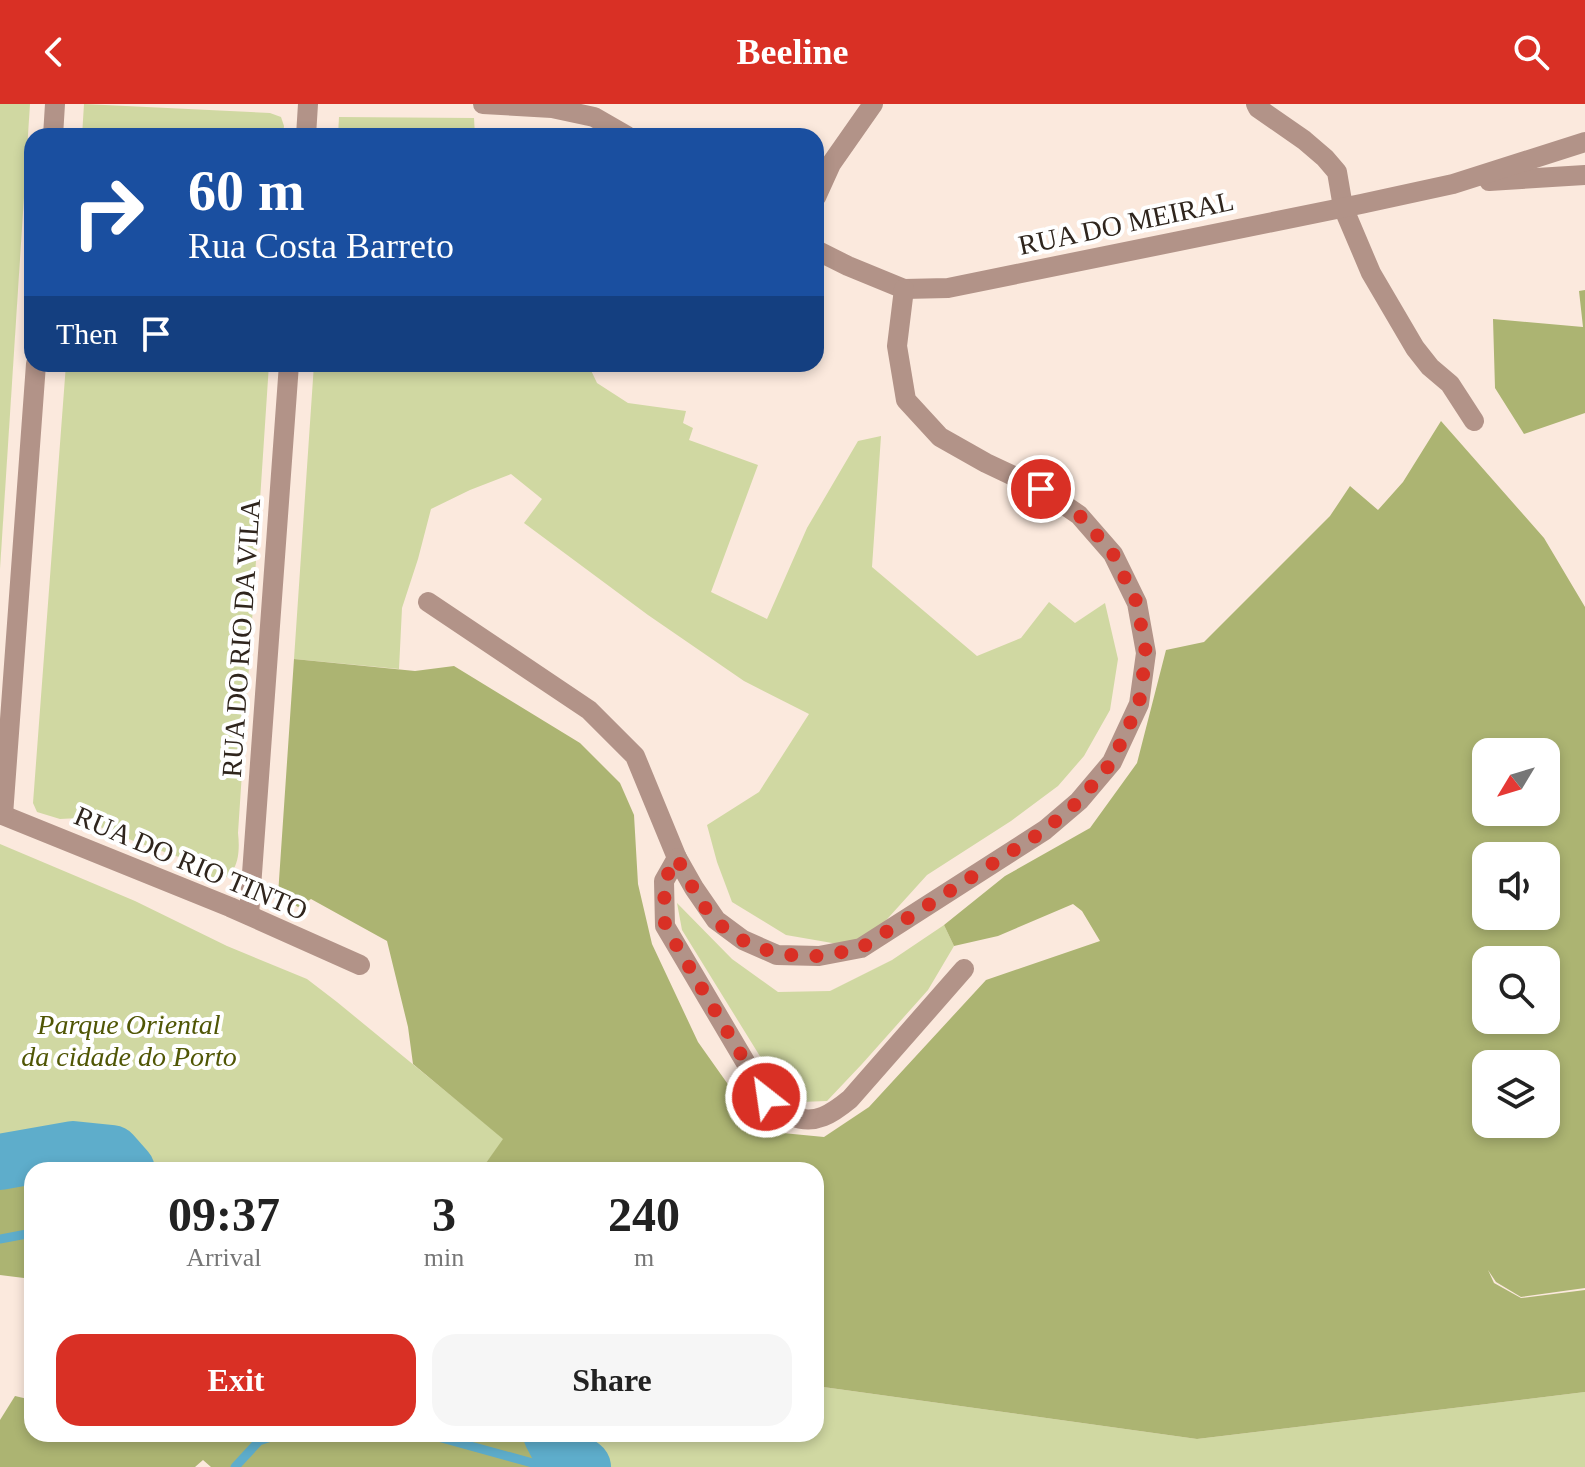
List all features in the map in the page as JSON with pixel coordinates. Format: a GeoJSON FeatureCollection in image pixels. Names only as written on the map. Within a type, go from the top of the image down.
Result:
{"type":"FeatureCollection","features":[{"type":"Feature","properties":{"kind":"street"},"geometry":{"type":"LineString","coordinates":[[54,128],[55,104]]}},
{"type":"Feature","properties":{"kind":"street"},"geometry":{"type":"LineString","coordinates":[[306,128],[308,104]]}},
{"type":"Feature","properties":{"kind":"street"},"geometry":{"type":"LineString","coordinates":[[483,104],[597,110],[618,128]]}},
{"type":"Feature","properties":{"kind":"street"},"geometry":{"type":"LineString","coordinates":[[824,179],[831,164],[873,104]]}},
{"type":"Feature","properties":{"kind":"street"},"geometry":{"type":"LineString","coordinates":[[1256,104],[1304,140],[1337,172],[1343,207],[1371,273],[1415,348],[1430,367],[1450,384],[1474,421]]}},
{"type":"Feature","properties":{"kind":"street","name":"RUA DO MEIRAL"},"geometry":{"type":"LineString","coordinates":[[824,254],[904,289],[948,288],[1453,184],[1585,142]]}},
{"type":"Feature","properties":{"kind":"street","name":"RUA DO MEIRAL"},"geometry":{"type":"LineString","coordinates":[[1453,184],[1585,175]]}},
{"type":"Feature","properties":{"kind":"street"},"geometry":{"type":"LineString","coordinates":[[428,602],[589,710],[635,756],[677,858],[716,920],[743,940],[777,955],[819,956],[861,948],[1045,830],[1079,801],[1112,762],[1139,704],[1146,653],[1137,603],[1113,554],[1079,515],[1041,489],[940,437],[906,400],[897,346],[904,289]]}},
{"type":"Feature","properties":{"kind":"street"},"geometry":{"type":"LineString","coordinates":[[2,814],[35,372]]}},
{"type":"Feature","properties":{"kind":"street","name":"RUA DO RIO DA VILA"},"geometry":{"type":"LineString","coordinates":[[249,915],[288,372]]}},
{"type":"Feature","properties":{"kind":"street","name":"RUA DO RIO TINTO"},"geometry":{"type":"LineString","coordinates":[[2,814],[249,915],[360,965]]}},
{"type":"Feature","properties":{"kind":"street"},"geometry":{"type":"LineString","coordinates":[[677,858],[664,881],[665,926],[766,1097],[792,1116],[813,1120],[833,1114],[850,1099],[964,969]]}},
{"type":"Feature","properties":{"kind":"green space"},"geometry":{"type":"Polygon","coordinates":[[[0,104],[30,104],[28,128],[24,128],[24,197],[0,569],[0,104]]]}},
{"type":"Feature","properties":{"kind":"green space"},"geometry":{"type":"Polygon","coordinates":[[[84,104],[270,113],[281,117],[284,126],[284,128],[82,128],[84,104]]]}},
{"type":"Feature","properties":{"kind":"green space"},"geometry":{"type":"Polygon","coordinates":[[[339,117],[474,118],[475,128],[338,128],[339,117]]]}},
{"type":"Feature","properties":{"kind":"green space"},"geometry":{"type":"Polygon","coordinates":[[[1585,290],[1585,413],[1524,434],[1495,388],[1493,319],[1583,327],[1579,291],[1585,290]]]}},
{"type":"Feature","properties":{"kind":"green space"},"geometry":{"type":"Polygon","coordinates":[[[65,372],[268,372],[238,852],[234,868],[224,879],[205,883],[193,862],[79,818],[60,819],[37,812],[33,803],[65,372]]]}},
{"type":"Feature","properties":{"kind":"green space"},"geometry":{"type":"Polygon","coordinates":[[[313,372],[592,372],[597,383],[628,403],[686,411],[683,423],[693,428],[689,440],[758,465],[711,592],[767,619],[807,528],[858,441],[881,436],[872,567],[977,656],[1021,638],[1049,602],[1075,623],[1105,603],[1118,659],[1110,710],[1084,756],[1058,786],[1011,821],[927,875],[861,948],[786,935],[732,902],[707,825],[759,792],[809,714],[744,681],[524,523],[542,499],[511,474],[431,509],[402,608],[399,669],[294,659],[313,372]]]}},
{"type":"Feature","properties":{"kind":"green space"},"geometry":{"type":"Polygon","coordinates":[[[1441,421],[1544,538],[1585,607],[1585,1288],[1521,1297],[1496,1282],[1488,1270],[1494,1283],[1521,1298],[1585,1290],[1585,1392],[1197,1439],[824,1387],[824,1162],[487,1162],[503,1139],[413,1064],[408,1027],[387,941],[311,899],[298,907],[278,895],[294,659],[415,671],[454,666],[580,743],[620,783],[634,815],[638,884],[652,944],[698,1042],[761,1131],[824,1137],[869,1107],[986,980],[1100,941],[1082,911],[1073,904],[998,936],[954,946],[944,925],[1005,876],[1090,828],[1137,763],[1166,650],[1204,642],[1330,516],[1350,486],[1378,510],[1403,482],[1441,421]]]}},
{"type":"Feature","properties":{"kind":"green space","name":"Parque Oriental da cidade do Porto"},"geometry":{"type":"Polygon","coordinates":[[[0,844],[307,979],[504,1139],[487,1162],[24,1162],[24,1176],[0,1180],[0,844]]]}},
{"type":"Feature","properties":{"kind":"green space"},"geometry":{"type":"Polygon","coordinates":[[[677,903],[732,959],[778,992],[830,991],[892,960],[944,925],[954,946],[928,990],[827,1101],[800,1102],[782,1092],[682,930],[677,903]]]}},
{"type":"Feature","properties":{"kind":"green space"},"geometry":{"type":"Polygon","coordinates":[[[24,1174],[24,1278],[0,1275],[0,1179],[24,1174]]]}},
{"type":"Feature","properties":{"kind":"green space"},"geometry":{"type":"Polygon","coordinates":[[[824,1387],[1197,1439],[1585,1392],[1585,1467],[568,1467],[534,1442],[824,1442],[824,1387]]]}},
{"type":"Feature","properties":{"kind":"green space"},"geometry":{"type":"Polygon","coordinates":[[[15,1396],[24,1398],[24,1442],[534,1442],[537,1447],[572,1467],[211,1467],[203,1460],[195,1467],[0,1467],[0,1420],[15,1396]]]}},
{"type":"Feature","properties":{"kind":"waterway"},"geometry":{"type":"LineString","coordinates":[[0,1162],[73,1149],[112,1153],[120,1162]]}},
{"type":"Feature","properties":{"kind":"waterway"},"geometry":{"type":"LineString","coordinates":[[0,1239],[24,1234]]}},
{"type":"Feature","properties":{"kind":"waterway"},"geometry":{"type":"LineString","coordinates":[[235,1467],[258,1442]]}},
{"type":"Feature","properties":{"kind":"waterway"},"geometry":{"type":"LineString","coordinates":[[456,1442],[547,1467]]}},
{"type":"Feature","properties":{"kind":"waterway"},"geometry":{"type":"LineString","coordinates":[[555,1442],[559,1449],[583,1467]]}},
{"type":"Feature","properties":{"kind":"route"},"geometry":{"type":"LineString","coordinates":[[766,1097],[665,926],[664,881],[677,858],[716,920],[743,940],[777,955],[819,956],[861,948],[1045,830],[1079,801],[1112,762],[1139,704],[1146,653],[1137,603],[1113,554],[1079,515],[1041,489]]}}]}
